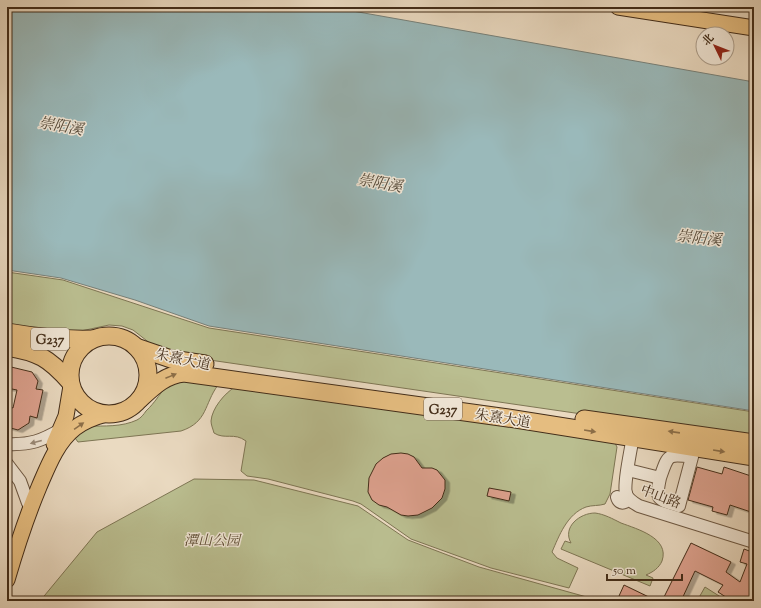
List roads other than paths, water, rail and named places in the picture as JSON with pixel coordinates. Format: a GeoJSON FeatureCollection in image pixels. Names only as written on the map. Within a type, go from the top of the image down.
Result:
{"type":"FeatureCollection","features":[{"type":"Feature","properties":{"kind":"highway","name":"G237"},"geometry":{"type":"LineString","coordinates":[[7,332],[50,339],[69,340],[115,336],[126,340],[136,347],[143,356],[147,366],[148,378],[140,399],[133,405],[115,413],[106,414],[96,412],[84,405],[75,394],[71,384],[59,369],[48,359],[36,353],[7,347]]}},
{"type":"Feature","properties":{"kind":"highway","name":"G237"},"geometry":{"type":"LineString","coordinates":[[71,384],[70,369],[74,357],[82,346],[93,339]]}},
{"type":"Feature","properties":{"kind":"highway","name":"朱熹大道"},"geometry":{"type":"LineString","coordinates":[[136,347],[170,359],[634,432],[754,457]]}},
{"type":"Feature","properties":{"kind":"highway","name":"朱熹大道"},"geometry":{"type":"LineString","coordinates":[[140,399],[166,378],[174,374],[184,373],[508,418],[754,443]]}},
{"type":"Feature","properties":{"kind":"main road"},"geometry":{"type":"LineString","coordinates":[[618,7],[754,28]]}},
{"type":"Feature","properties":{"kind":"main road"},"geometry":{"type":"LineString","coordinates":[[678,7],[754,19]]}},
{"type":"Feature","properties":{"kind":"main road"},"geometry":{"type":"LineString","coordinates":[[7,564],[28,503],[62,429],[66,416],[71,384]]}},
{"type":"Feature","properties":{"kind":"main road"},"geometry":{"type":"LineString","coordinates":[[7,580],[28,513],[45,467],[59,445],[74,428],[90,419],[106,414]]}},
{"type":"Feature","properties":{"kind":"street"},"geometry":{"type":"LineString","coordinates":[[7,444],[32,443],[44,440],[62,429]]}},
{"type":"Feature","properties":{"kind":"street","name":"中山路"},"geometry":{"type":"LineString","coordinates":[[634,432],[625,488],[621,495],[639,506],[754,542]]}},
{"type":"Feature","properties":{"kind":"street"},"geometry":{"type":"LineString","coordinates":[[7,464],[20,481],[28,503]]}},
{"type":"Feature","properties":{"kind":"street"},"geometry":{"type":"LineString","coordinates":[[628,470],[660,478]]}},
{"type":"Feature","properties":{"kind":"water","name":"崇阳溪"},"geometry":{"type":"Polygon","coordinates":[[[7,7],[330,7],[754,82],[754,411],[209,326],[135,300],[61,278],[7,270],[7,7]]]}},
{"type":"Feature","properties":{"kind":"park label","name":"潭山公园"},"geometry":{"type":"Point","coordinates":[212,540]}}]}
